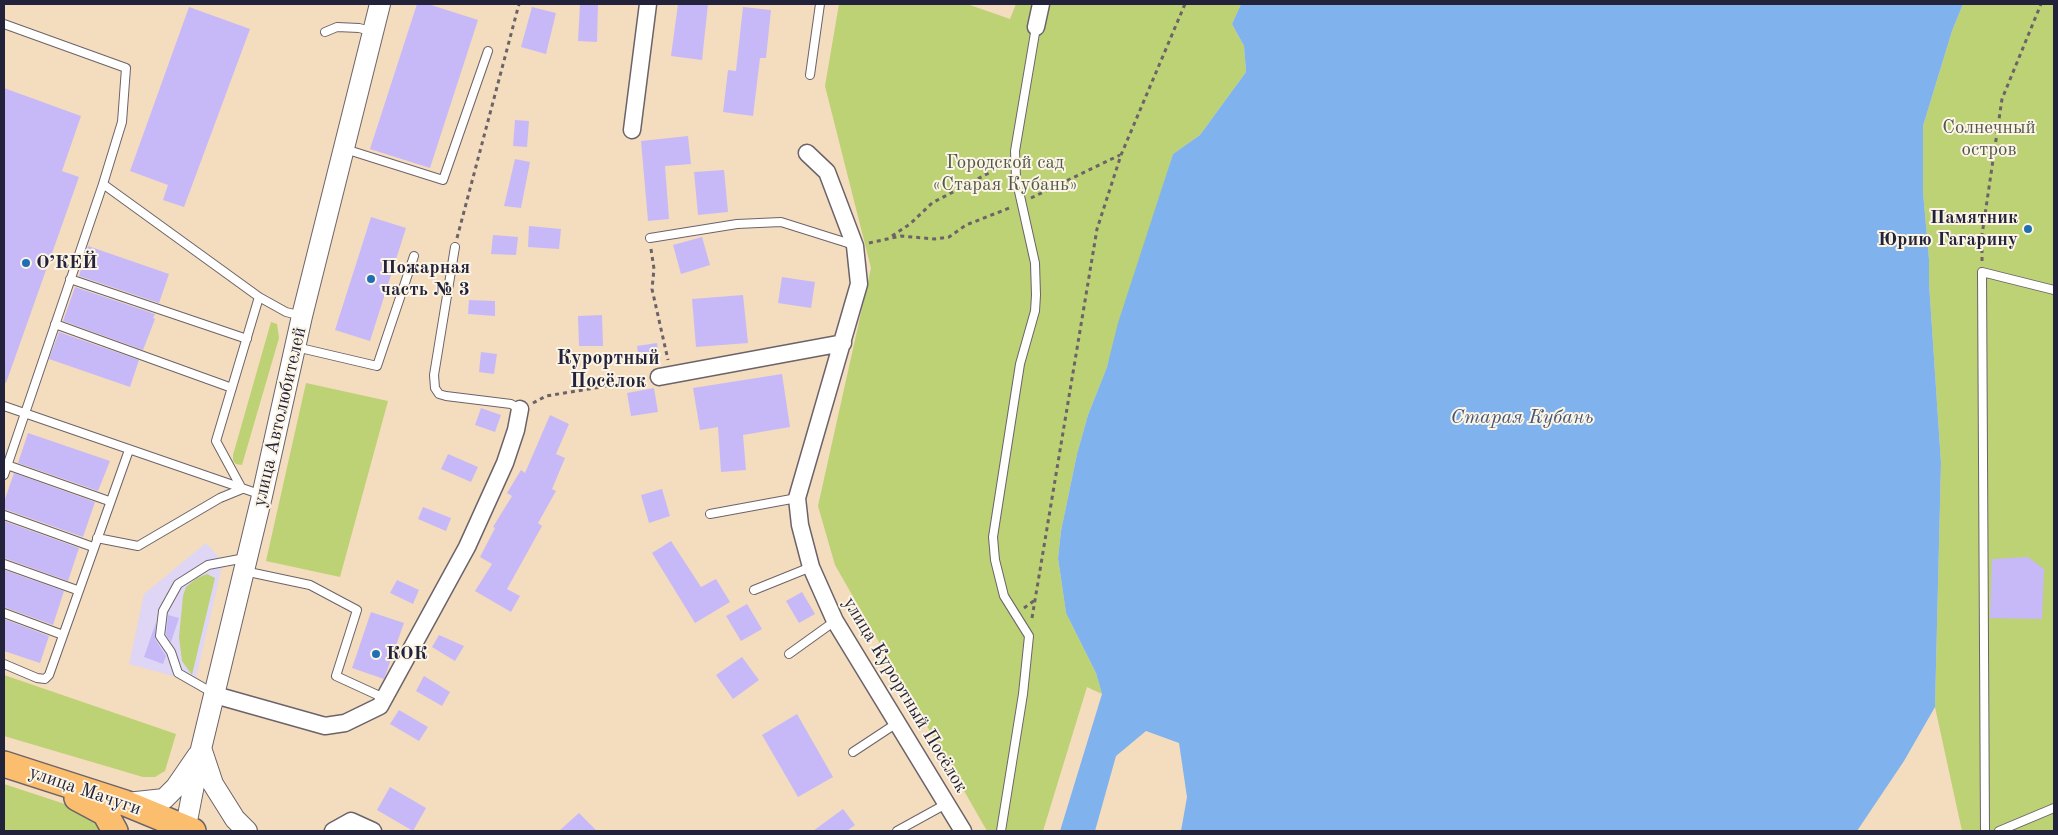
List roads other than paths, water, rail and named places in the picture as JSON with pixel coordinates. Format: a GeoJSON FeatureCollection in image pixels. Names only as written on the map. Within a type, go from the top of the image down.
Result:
{"type":"FeatureCollection","features":[{"type":"Feature","properties":{"kind":"main road","name":"улица Мачуги"},"geometry":{"type":"LineString","coordinates":[[16,766],[125,803],[188,830]]}},
{"type":"Feature","properties":{"kind":"main road"},"geometry":{"type":"LineString","coordinates":[[16,766],[105,813],[114,831]]}},
{"type":"Feature","properties":{"kind":"street","name":"улица Автолюбителей"},"geometry":{"type":"LineString","coordinates":[[188,830],[202,749],[262,496],[302,316],[380,4]]}},
{"type":"Feature","properties":{"kind":"street"},"geometry":{"type":"LineString","coordinates":[[632,130],[648,4]]}},
{"type":"Feature","properties":{"kind":"street"},"geometry":{"type":"LineString","coordinates":[[1036,27],[1041,4]]}},
{"type":"Feature","properties":{"kind":"street","name":"улица Курортный Посёлок"},"geometry":{"type":"LineString","coordinates":[[808,154],[827,172],[856,246],[860,284],[798,498],[800,525],[811,567],[835,621],[963,831]]}},
{"type":"Feature","properties":{"kind":"street"},"geometry":{"type":"LineString","coordinates":[[665,376],[843,343]]}},
{"type":"Feature","properties":{"kind":"street"},"geometry":{"type":"LineString","coordinates":[[215,695],[325,726],[345,723],[380,706],[466,546],[505,463],[516,430],[520,409]]}},
{"type":"Feature","properties":{"kind":"street"},"geometry":{"type":"LineString","coordinates":[[125,803],[164,799],[176,788],[202,749]]}},
{"type":"Feature","properties":{"kind":"street"},"geometry":{"type":"LineString","coordinates":[[202,749],[213,784],[235,819],[248,831]]}},
{"type":"Feature","properties":{"kind":"street"},"geometry":{"type":"LineString","coordinates":[[333,831],[351,820],[373,831]]}},
{"type":"Feature","properties":{"kind":"lane"},"geometry":{"type":"LineString","coordinates":[[810,75],[820,4]]}},
{"type":"Feature","properties":{"kind":"lane"},"geometry":{"type":"LineString","coordinates":[[4,24],[126,68],[122,122],[103,184],[4,476]]}},
{"type":"Feature","properties":{"kind":"lane"},"geometry":{"type":"LineString","coordinates":[[325,32],[337,27],[359,28],[373,32]]}},
{"type":"Feature","properties":{"kind":"lane"},"geometry":{"type":"LineString","coordinates":[[1000,831],[1023,694],[1029,636],[1004,596],[998,577],[993,538],[1020,364],[1035,310],[1035,263],[1016,178],[1015,152],[1036,27]]}},
{"type":"Feature","properties":{"kind":"lane"},"geometry":{"type":"LineString","coordinates":[[345,149],[443,180],[488,51]]}},
{"type":"Feature","properties":{"kind":"lane"},"geometry":{"type":"LineString","coordinates":[[103,184],[259,297],[286,312],[302,316]]}},
{"type":"Feature","properties":{"kind":"lane"},"geometry":{"type":"LineString","coordinates":[[650,238],[737,224],[781,222],[856,246]]}},
{"type":"Feature","properties":{"kind":"lane"},"geometry":{"type":"LineString","coordinates":[[455,247],[434,375],[435,388],[439,394],[446,396],[511,404],[520,409]]}},
{"type":"Feature","properties":{"kind":"lane"},"geometry":{"type":"LineString","coordinates":[[296,347],[377,366],[414,256]]}},
{"type":"Feature","properties":{"kind":"lane"},"geometry":{"type":"LineString","coordinates":[[1985,831],[1982,272],[2054,290]]}},
{"type":"Feature","properties":{"kind":"lane"},"geometry":{"type":"LineString","coordinates":[[70,280],[247,339]]}},
{"type":"Feature","properties":{"kind":"lane"},"geometry":{"type":"LineString","coordinates":[[242,489],[216,441],[259,297]]}},
{"type":"Feature","properties":{"kind":"lane"},"geometry":{"type":"LineString","coordinates":[[55,324],[232,388]]}},
{"type":"Feature","properties":{"kind":"lane"},"geometry":{"type":"LineString","coordinates":[[4,406],[262,496]]}},
{"type":"Feature","properties":{"kind":"lane"},"geometry":{"type":"LineString","coordinates":[[4,664],[37,678],[45,679],[49,675],[77,590],[129,450]]}},
{"type":"Feature","properties":{"kind":"lane"},"geometry":{"type":"LineString","coordinates":[[7,465],[109,501]]}},
{"type":"Feature","properties":{"kind":"lane"},"geometry":{"type":"LineString","coordinates":[[97,538],[138,546],[220,498],[242,489]]}},
{"type":"Feature","properties":{"kind":"lane"},"geometry":{"type":"LineString","coordinates":[[710,514],[798,498]]}},
{"type":"Feature","properties":{"kind":"lane"},"geometry":{"type":"LineString","coordinates":[[4,515],[93,547]]}},
{"type":"Feature","properties":{"kind":"lane"},"geometry":{"type":"LineString","coordinates":[[4,564],[77,590]]}},
{"type":"Feature","properties":{"kind":"lane"},"geometry":{"type":"LineString","coordinates":[[215,695],[178,672],[171,652],[160,636],[163,611],[178,584],[208,565],[246,564],[310,585],[357,610],[336,676],[384,698]]}},
{"type":"Feature","properties":{"kind":"lane"},"geometry":{"type":"LineString","coordinates":[[754,590],[811,567]]}},
{"type":"Feature","properties":{"kind":"lane"},"geometry":{"type":"LineString","coordinates":[[4,613],[63,635]]}},
{"type":"Feature","properties":{"kind":"lane"},"geometry":{"type":"LineString","coordinates":[[789,654],[835,621]]}},
{"type":"Feature","properties":{"kind":"lane"},"geometry":{"type":"LineString","coordinates":[[853,752],[897,723]]}},
{"type":"Feature","properties":{"kind":"lane"},"geometry":{"type":"LineString","coordinates":[[898,831],[946,804]]}},
{"type":"Feature","properties":{"kind":"lane"},"geometry":{"type":"LineString","coordinates":[[1999,831],[2054,808]]}},
{"type":"Feature","properties":{"kind":"water","name":"Старая Кубань"},"geometry":{"type":"Polygon","coordinates":[[[1241,4],[1963,4],[1952,31],[1923,126],[1923,192],[1929,259],[1941,463],[1935,707],[1904,761],[1857,831],[1181,831],[1187,797],[1179,743],[1146,731],[1116,756],[1095,831],[1060,831],[1102,694],[1096,673],[1066,613],[1058,558],[1061,531],[1077,454],[1088,415],[1107,367],[1118,323],[1173,154],[1200,135],[1246,72],[1244,46],[1232,24],[1241,4]]]}},
{"type":"Feature","properties":{"kind":"place","name":"Памятник Юрию Гагарину"},"geometry":{"type":"Point","coordinates":[2028,229]}},
{"type":"Feature","properties":{"kind":"place","name":"О’КЕЙ"},"geometry":{"type":"Point","coordinates":[26,263]}},
{"type":"Feature","properties":{"kind":"place","name":"Пожарная часть № 3"},"geometry":{"type":"Point","coordinates":[371,279]}},
{"type":"Feature","properties":{"kind":"place","name":"КОК"},"geometry":{"type":"Point","coordinates":[376,654]}},
{"type":"Feature","properties":{"kind":"district","name":"Курортный Посёлок"},"geometry":{"type":"Point","coordinates":[608,370]}},
{"type":"Feature","properties":{"kind":"park label","name":"Солнечный остров"},"geometry":{"type":"Point","coordinates":[1989,139]}},
{"type":"Feature","properties":{"kind":"park label","name":"Городской сад «Старая Кубань»"},"geometry":{"type":"Point","coordinates":[1005,174]}}]}
